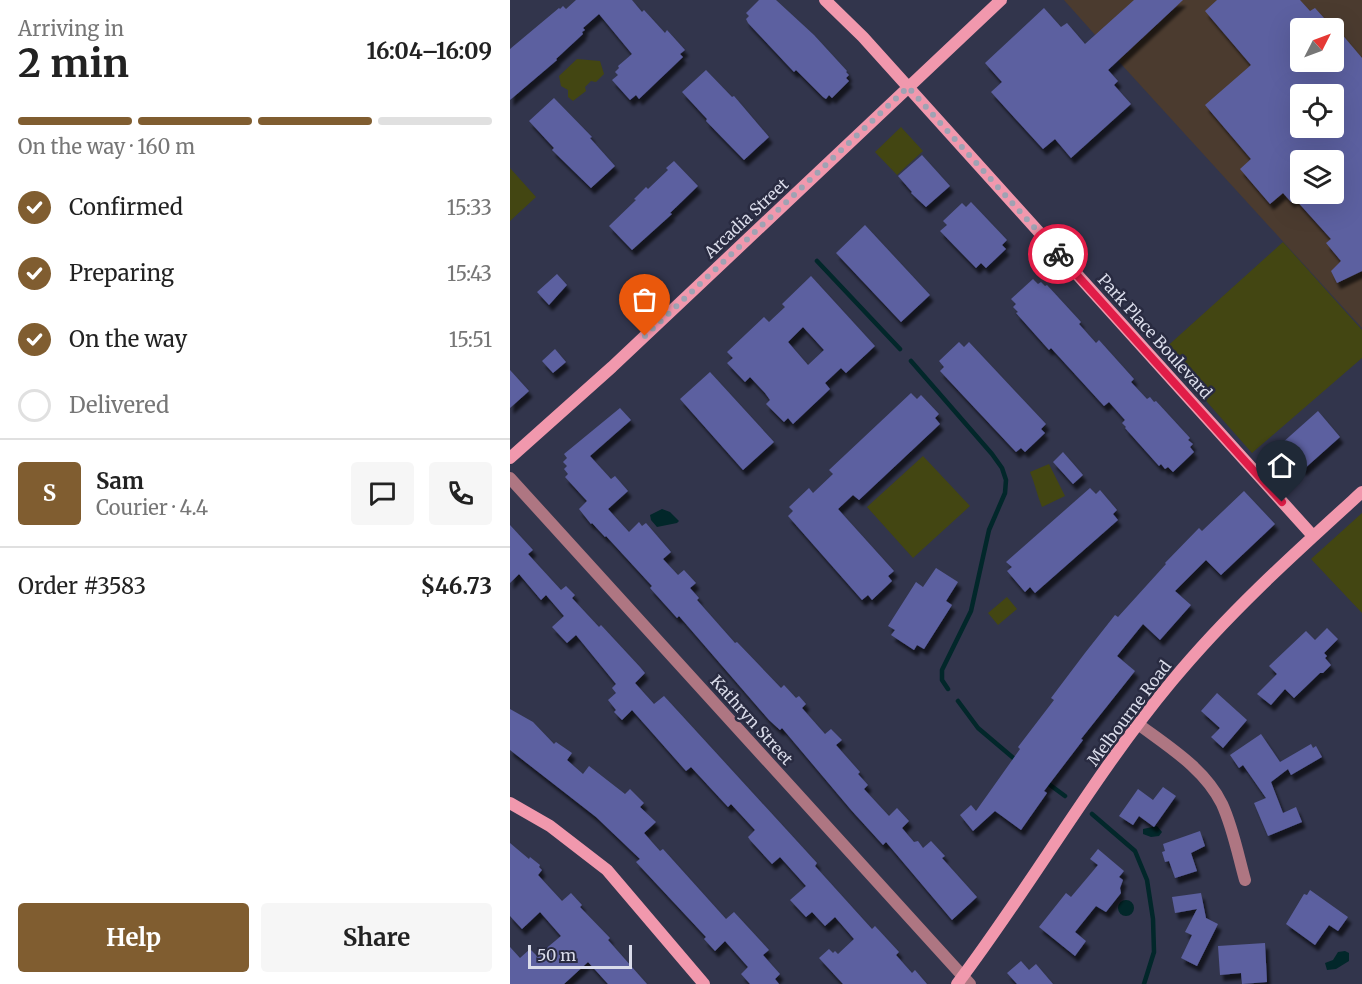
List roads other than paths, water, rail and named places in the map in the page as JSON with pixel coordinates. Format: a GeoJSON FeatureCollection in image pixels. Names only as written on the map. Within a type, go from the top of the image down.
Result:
{"type":"FeatureCollection","features":[{"type":"Feature","properties":{"kind":"street","name":"Park Place Boulevard"},"geometry":{"type":"LineString","coordinates":[[825,0],[863,37],[1313,536]]}},
{"type":"Feature","properties":{"kind":"street","name":"Arcadia Street"},"geometry":{"type":"LineString","coordinates":[[510,458],[612,368],[1001,0]]}},
{"type":"Feature","properties":{"kind":"street","name":"Kathryn Street"},"geometry":{"type":"LineString","coordinates":[[510,478],[963,982]]}},
{"type":"Feature","properties":{"kind":"street","name":"Melbourne Road"},"geometry":{"type":"LineString","coordinates":[[963,982],[1138,724],[1172,680],[1246,599],[1362,492]]}},
{"type":"Feature","properties":{"kind":"street"},"geometry":{"type":"LineString","coordinates":[[1138,724],[1190,764],[1213,789],[1228,819],[1245,880]]}},
{"type":"Feature","properties":{"kind":"street"},"geometry":{"type":"LineString","coordinates":[[510,803],[550,826],[607,870],[704,984]]}},
{"type":"Feature","properties":{"kind":"waterway"},"geometry":{"type":"LineString","coordinates":[[817,261],[900,349]]}},
{"type":"Feature","properties":{"kind":"waterway"},"geometry":{"type":"LineString","coordinates":[[911,361],[992,454],[1002,468],[1006,480],[1005,493],[989,530],[971,611],[942,670],[942,680],[948,689]]}},
{"type":"Feature","properties":{"kind":"waterway"},"geometry":{"type":"LineString","coordinates":[[958,701],[978,728],[1017,761]]}},
{"type":"Feature","properties":{"kind":"waterway"},"geometry":{"type":"LineString","coordinates":[[1046,782],[1065,796]]}},
{"type":"Feature","properties":{"kind":"waterway"},"geometry":{"type":"LineString","coordinates":[[1092,814],[1135,851],[1147,880],[1153,919],[1154,952],[1144,984]]}}]}
